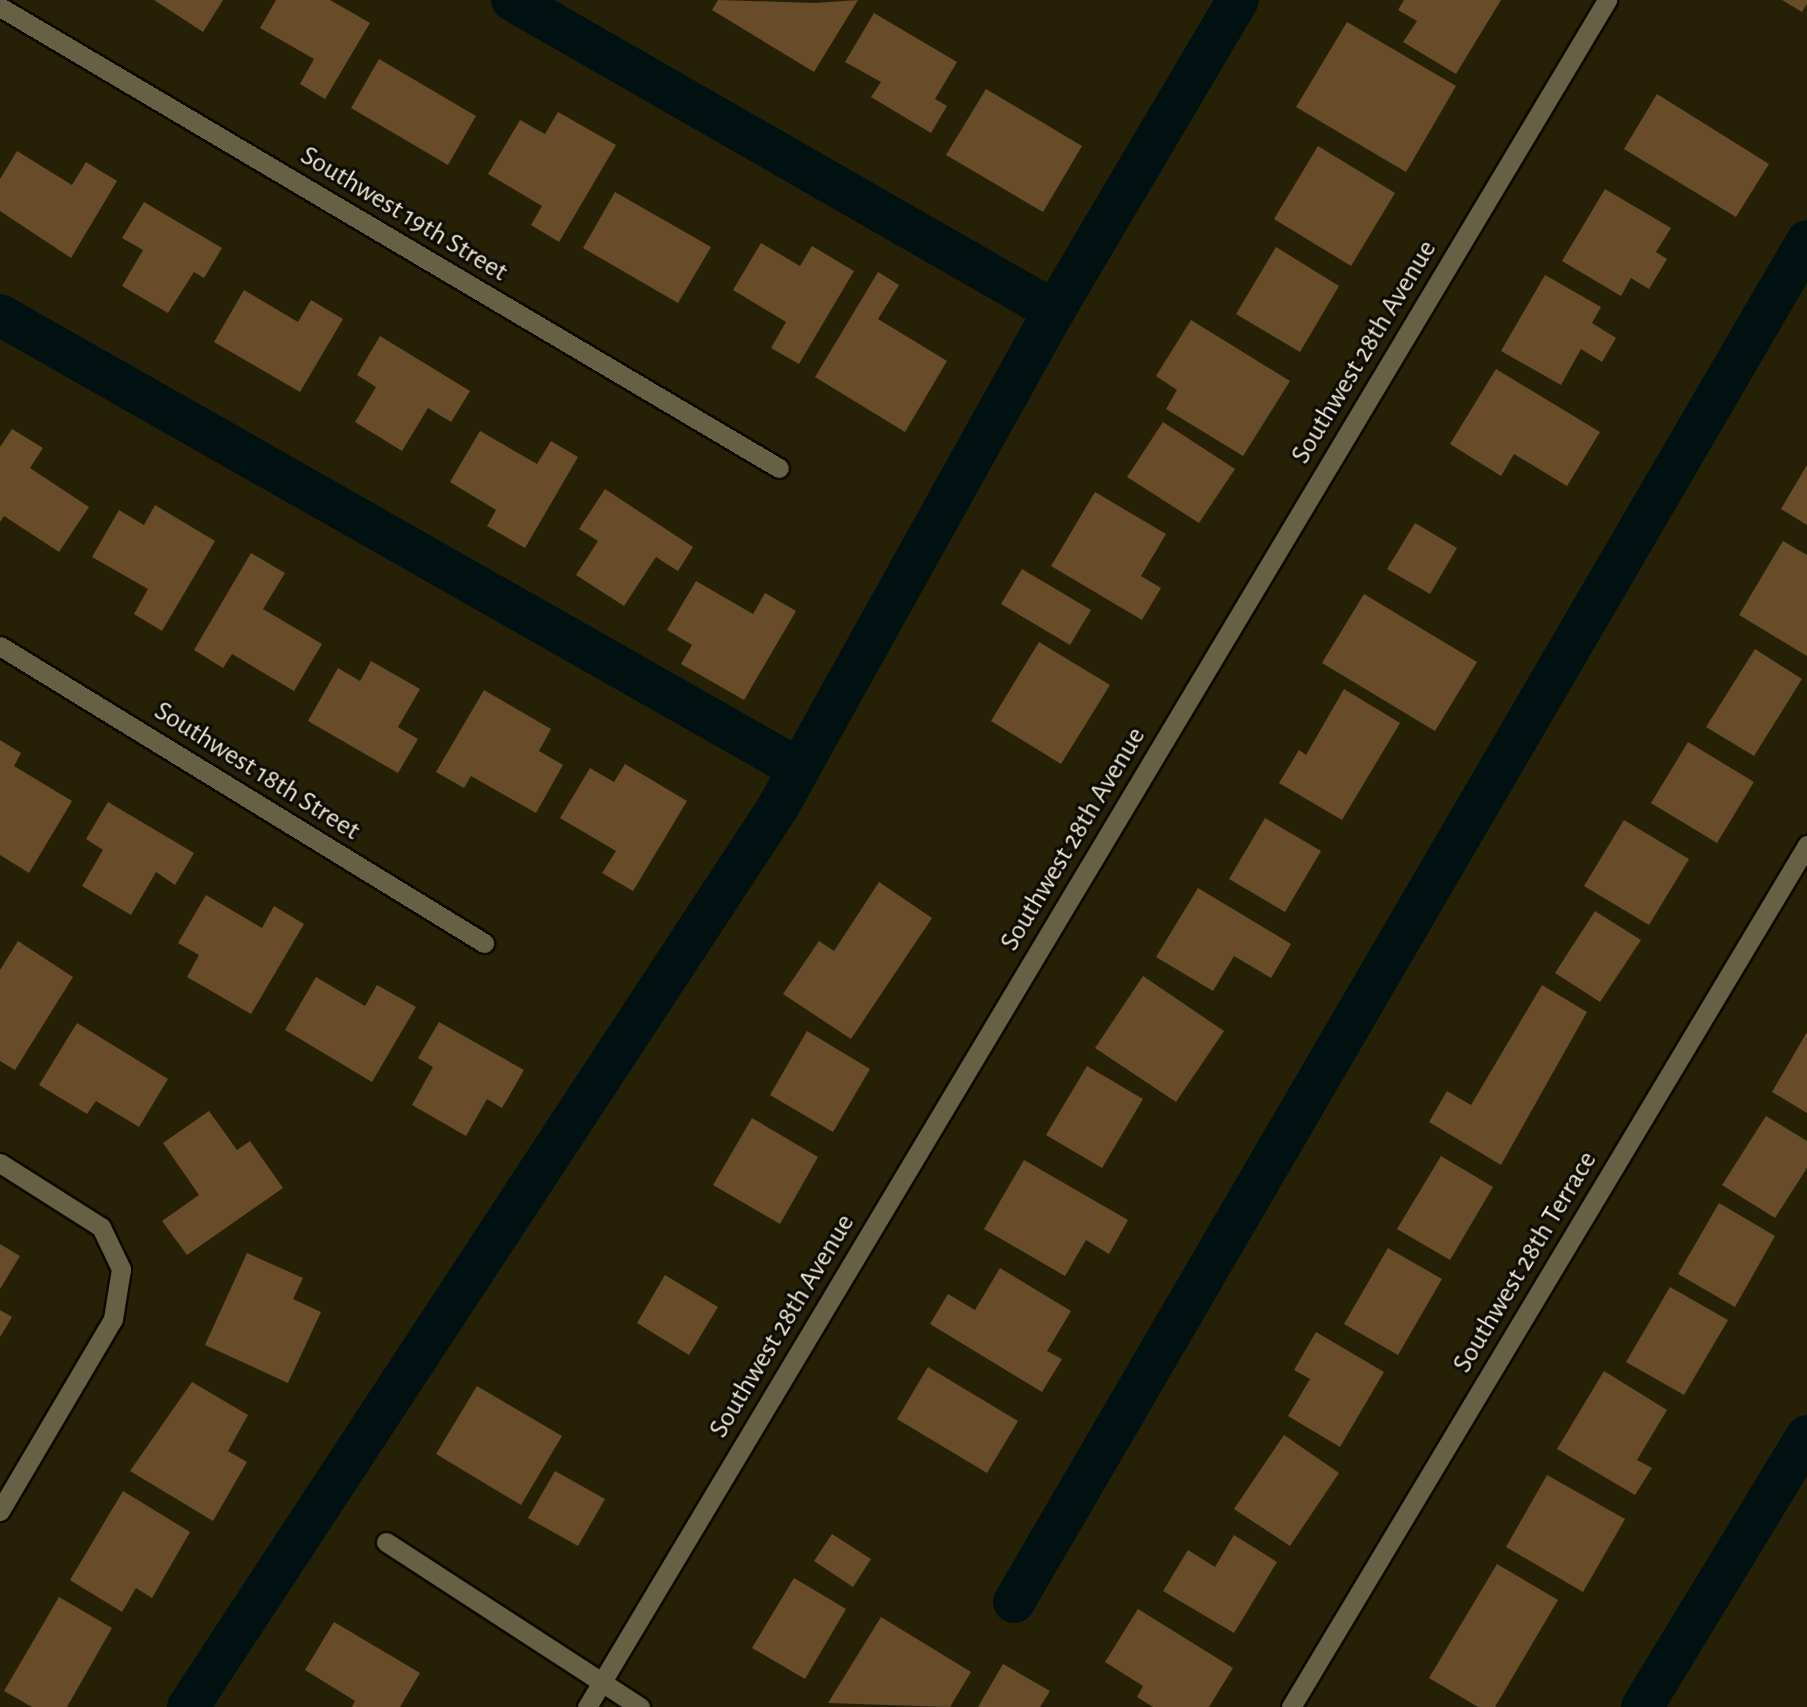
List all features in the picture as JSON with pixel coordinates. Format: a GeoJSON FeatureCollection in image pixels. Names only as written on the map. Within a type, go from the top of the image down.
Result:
{"type":"FeatureCollection","features":[{"type":"Feature","properties":{"kind":"street","name":"Southwest 28th Avenue"},"geometry":{"type":"LineString","coordinates":[[587,1707],[1607,0]]}},
{"type":"Feature","properties":{"kind":"street","name":"Southwest 19th Street"},"geometry":{"type":"LineString","coordinates":[[0,7],[779,468]]}},
{"type":"Feature","properties":{"kind":"street","name":"Southwest 18th Street"},"geometry":{"type":"LineString","coordinates":[[0,646],[484,943]]}},
{"type":"Feature","properties":{"kind":"street","name":"Southwest 28th Terrace"},"geometry":{"type":"LineString","coordinates":[[1291,1707],[1807,845]]}},
{"type":"Feature","properties":{"kind":"street"},"geometry":{"type":"LineString","coordinates":[[0,1163],[101,1227],[121,1269],[113,1319],[0,1511]]}},
{"type":"Feature","properties":{"kind":"street"},"geometry":{"type":"LineString","coordinates":[[386,1542],[600,1684],[640,1707]]}},
{"type":"Feature","properties":{"kind":"building"},"geometry":{"type":"Polygon","coordinates":[[[154,0],[223,0],[203,32],[154,0]]]}},
{"type":"Feature","properties":{"kind":"building"},"geometry":{"type":"Polygon","coordinates":[[[276,0],[330,0],[370,23],[325,99],[300,84],[314,59],[260,28],[276,0]]]}},
{"type":"Feature","properties":{"kind":"building"},"geometry":{"type":"Polygon","coordinates":[[[718,0],[815,3],[858,0],[814,72],[712,10],[718,0]]]}},
{"type":"Feature","properties":{"kind":"building"},"geometry":{"type":"Polygon","coordinates":[[[1404,0],[1501,0],[1456,74],[1403,42],[1417,21],[1398,10],[1404,0]]]}},
{"type":"Feature","properties":{"kind":"building"},"geometry":{"type":"Polygon","coordinates":[[[1782,0],[1807,0],[1807,4],[1802,12],[1782,0]]]}},
{"type":"Feature","properties":{"kind":"building"},"geometry":{"type":"Polygon","coordinates":[[[874,13],[957,62],[935,99],[947,106],[931,133],[871,97],[881,82],[845,62],[874,13]]]}},
{"type":"Feature","properties":{"kind":"building"},"geometry":{"type":"Polygon","coordinates":[[[1347,22],[1456,86],[1406,172],[1296,107],[1347,22]]]}},
{"type":"Feature","properties":{"kind":"building"},"geometry":{"type":"Polygon","coordinates":[[[379,59],[476,116],[448,165],[351,108],[379,59]]]}},
{"type":"Feature","properties":{"kind":"building"},"geometry":{"type":"Polygon","coordinates":[[[986,89],[1082,146],[1043,212],[946,155],[986,89]]]}},
{"type":"Feature","properties":{"kind":"building"},"geometry":{"type":"Polygon","coordinates":[[[1657,94],[1769,164],[1736,217],[1624,149],[1657,94]]]}},
{"type":"Feature","properties":{"kind":"building"},"geometry":{"type":"Polygon","coordinates":[[[558,112],[616,145],[559,242],[531,225],[542,206],[488,174],[520,120],[545,134],[558,112]]]}},
{"type":"Feature","properties":{"kind":"building"},"geometry":{"type":"Polygon","coordinates":[[[1318,146],[1395,193],[1351,266],[1274,219],[1318,146]]]}},
{"type":"Feature","properties":{"kind":"building"},"geometry":{"type":"Polygon","coordinates":[[[17,151],[72,185],[86,162],[117,181],[71,258],[0,211],[0,179],[17,151]]]}},
{"type":"Feature","properties":{"kind":"building"},"geometry":{"type":"Polygon","coordinates":[[[1605,189],[1671,228],[1656,252],[1667,259],[1649,289],[1631,278],[1621,296],[1562,261],[1605,189]]]}},
{"type":"Feature","properties":{"kind":"building"},"geometry":{"type":"Polygon","coordinates":[[[615,192],[711,247],[678,303],[583,248],[615,192]]]}},
{"type":"Feature","properties":{"kind":"building"},"geometry":{"type":"Polygon","coordinates":[[[144,202],[222,248],[204,278],[194,272],[168,313],[122,286],[143,250],[122,238],[144,202]]]}},
{"type":"Feature","properties":{"kind":"building"},"geometry":{"type":"Polygon","coordinates":[[[761,243],[800,266],[812,246],[854,271],[799,364],[771,348],[786,322],[733,290],[761,243]]]}},
{"type":"Feature","properties":{"kind":"building"},"geometry":{"type":"Polygon","coordinates":[[[1276,247],[1339,286],[1300,352],[1236,314],[1276,247]]]}},
{"type":"Feature","properties":{"kind":"building"},"geometry":{"type":"Polygon","coordinates":[[[878,272],[899,285],[878,319],[947,361],[905,432],[815,377],[878,272]]]}},
{"type":"Feature","properties":{"kind":"building"},"geometry":{"type":"Polygon","coordinates":[[[1545,275],[1601,307],[1592,323],[1616,338],[1602,362],[1581,349],[1561,385],[1501,351],[1545,275]]]}},
{"type":"Feature","properties":{"kind":"building"},"geometry":{"type":"Polygon","coordinates":[[[244,290],[298,322],[311,300],[343,319],[300,392],[214,342],[244,290]]]}},
{"type":"Feature","properties":{"kind":"building"},"geometry":{"type":"Polygon","coordinates":[[[1191,320],[1290,381],[1243,456],[1166,409],[1177,390],[1156,376],[1191,320]]]}},
{"type":"Feature","properties":{"kind":"building"},"geometry":{"type":"Polygon","coordinates":[[[380,336],[470,391],[451,422],[428,408],[402,451],[355,422],[376,387],[357,375],[380,336]]]}},
{"type":"Feature","properties":{"kind":"building"},"geometry":{"type":"Polygon","coordinates":[[[1496,369],[1600,432],[1567,486],[1514,454],[1501,476],[1450,444],[1496,369]]]}},
{"type":"Feature","properties":{"kind":"building"},"geometry":{"type":"Polygon","coordinates":[[[1163,422],[1235,469],[1199,523],[1127,477],[1163,422]]]}},
{"type":"Feature","properties":{"kind":"building"},"geometry":{"type":"Polygon","coordinates":[[[12,429],[43,448],[30,468],[89,507],[59,552],[4,516],[0,522],[0,447],[12,429]]]}},
{"type":"Feature","properties":{"kind":"building"},"geometry":{"type":"Polygon","coordinates":[[[480,431],[537,464],[551,441],[578,457],[525,548],[487,526],[496,510],[450,482],[480,431]]]}},
{"type":"Feature","properties":{"kind":"building"},"geometry":{"type":"Polygon","coordinates":[[[1807,465],[1807,525],[1781,509],[1807,465]]]}},
{"type":"Feature","properties":{"kind":"building"},"geometry":{"type":"Polygon","coordinates":[[[605,489],[693,547],[678,571],[656,557],[624,606],[576,575],[598,541],[579,529],[605,489]]]}},
{"type":"Feature","properties":{"kind":"building"},"geometry":{"type":"Polygon","coordinates":[[[1095,492],[1166,534],[1141,576],[1161,588],[1142,620],[1051,566],[1095,492]]]}},
{"type":"Feature","properties":{"kind":"building"},"geometry":{"type":"Polygon","coordinates":[[[155,505],[215,541],[162,631],[134,614],[148,589],[92,557],[119,510],[144,525],[155,505]]]}},
{"type":"Feature","properties":{"kind":"building"},"geometry":{"type":"Polygon","coordinates":[[[1415,523],[1457,548],[1430,594],[1387,569],[1415,523]]]}},
{"type":"Feature","properties":{"kind":"building"},"geometry":{"type":"Polygon","coordinates":[[[1783,541],[1807,555],[1807,656],[1739,615],[1783,541]]]}},
{"type":"Feature","properties":{"kind":"building"},"geometry":{"type":"Polygon","coordinates":[[[251,553],[285,573],[263,609],[322,644],[294,691],[232,654],[223,668],[194,650],[251,553]]]}},
{"type":"Feature","properties":{"kind":"building"},"geometry":{"type":"Polygon","coordinates":[[[1022,569],[1091,610],[1070,645],[1001,604],[1022,569]]]}},
{"type":"Feature","properties":{"kind":"building"},"geometry":{"type":"Polygon","coordinates":[[[696,581],[753,614],[765,593],[796,611],[744,700],[681,664],[692,645],[667,630],[696,581]]]}},
{"type":"Feature","properties":{"kind":"building"},"geometry":{"type":"Polygon","coordinates":[[[1364,594],[1477,662],[1435,731],[1322,663],[1364,594]]]}},
{"type":"Feature","properties":{"kind":"building"},"geometry":{"type":"Polygon","coordinates":[[[1039,642],[1110,685],[1061,764],[991,721],[1039,642]]]}},
{"type":"Feature","properties":{"kind":"building"},"geometry":{"type":"Polygon","coordinates":[[[1755,649],[1802,679],[1754,756],[1706,727],[1755,649]]]}},
{"type":"Feature","properties":{"kind":"building"},"geometry":{"type":"Polygon","coordinates":[[[371,661],[420,689],[398,727],[418,739],[398,773],[308,721],[338,668],[360,681],[371,661]]]}},
{"type":"Feature","properties":{"kind":"building"},"geometry":{"type":"Polygon","coordinates":[[[1344,689],[1400,723],[1342,820],[1279,783],[1299,750],[1306,755],[1344,689]]]}},
{"type":"Feature","properties":{"kind":"building"},"geometry":{"type":"Polygon","coordinates":[[[484,690],[551,729],[539,751],[563,765],[536,813],[471,776],[464,788],[436,772],[484,690]]]}},
{"type":"Feature","properties":{"kind":"building"},"geometry":{"type":"Polygon","coordinates":[[[0,740],[21,753],[14,766],[72,801],[29,873],[0,855],[0,740]]]}},
{"type":"Feature","properties":{"kind":"building"},"geometry":{"type":"Polygon","coordinates":[[[1688,742],[1754,782],[1717,843],[1651,803],[1688,742]]]}},
{"type":"Feature","properties":{"kind":"building"},"geometry":{"type":"Polygon","coordinates":[[[625,764],[687,801],[633,891],[602,873],[616,851],[560,818],[590,768],[614,782],[625,764]]]}},
{"type":"Feature","properties":{"kind":"building"},"geometry":{"type":"Polygon","coordinates":[[[108,802],[194,853],[175,885],[156,872],[131,915],[82,886],[103,850],[86,839],[108,802]]]}},
{"type":"Feature","properties":{"kind":"building"},"geometry":{"type":"Polygon","coordinates":[[[1265,818],[1321,851],[1285,912],[1229,879],[1265,818]]]}},
{"type":"Feature","properties":{"kind":"building"},"geometry":{"type":"Polygon","coordinates":[[[1624,820],[1689,859],[1649,925],[1584,886],[1624,820]]]}},
{"type":"Feature","properties":{"kind":"building"},"geometry":{"type":"Polygon","coordinates":[[[879,882],[932,918],[851,1039],[783,994],[819,941],[834,951],[879,882]]]}},
{"type":"Feature","properties":{"kind":"building"},"geometry":{"type":"Polygon","coordinates":[[[1198,888],[1291,944],[1271,978],[1234,956],[1213,991],[1156,957],[1198,888]]]}},
{"type":"Feature","properties":{"kind":"building"},"geometry":{"type":"Polygon","coordinates":[[[206,895],[262,928],[274,906],[304,924],[251,1014],[187,977],[199,955],[178,943],[206,895]]]}},
{"type":"Feature","properties":{"kind":"building"},"geometry":{"type":"Polygon","coordinates":[[[1595,911],[1641,940],[1600,1002],[1555,973],[1595,911]]]}},
{"type":"Feature","properties":{"kind":"building"},"geometry":{"type":"Polygon","coordinates":[[[18,941],[73,977],[15,1070],[0,1061],[0,970],[18,941]]]}},
{"type":"Feature","properties":{"kind":"building"},"geometry":{"type":"Polygon","coordinates":[[[1143,976],[1224,1031],[1176,1102],[1095,1048],[1143,976]]]}},
{"type":"Feature","properties":{"kind":"building"},"geometry":{"type":"Polygon","coordinates":[[[316,977],[365,1006],[377,985],[416,1007],[372,1082],[285,1030],[316,977]]]}},
{"type":"Feature","properties":{"kind":"building"},"geometry":{"type":"Polygon","coordinates":[[[1542,985],[1587,1012],[1501,1165],[1429,1122],[1447,1091],[1471,1105],[1542,985]]]}},
{"type":"Feature","properties":{"kind":"building"},"geometry":{"type":"Polygon","coordinates":[[[439,1022],[524,1070],[502,1108],[487,1099],[466,1136],[412,1105],[433,1067],[418,1058],[439,1022]]]}},
{"type":"Feature","properties":{"kind":"building"},"geometry":{"type":"Polygon","coordinates":[[[77,1023],[168,1079],[139,1127],[96,1101],[87,1114],[39,1085],[77,1023]]]}},
{"type":"Feature","properties":{"kind":"building"},"geometry":{"type":"Polygon","coordinates":[[[807,1031],[870,1069],[833,1132],[770,1095],[807,1031]]]}},
{"type":"Feature","properties":{"kind":"building"},"geometry":{"type":"Polygon","coordinates":[[[1807,1032],[1807,1113],[1772,1092],[1807,1032]]]}},
{"type":"Feature","properties":{"kind":"building"},"geometry":{"type":"Polygon","coordinates":[[[1087,1066],[1143,1099],[1102,1168],[1046,1135],[1087,1066]]]}},
{"type":"Feature","properties":{"kind":"building"},"geometry":{"type":"Polygon","coordinates":[[[209,1111],[237,1150],[250,1141],[283,1188],[187,1255],[162,1221],[199,1195],[163,1143],[209,1111]]]}},
{"type":"Feature","properties":{"kind":"building"},"geometry":{"type":"Polygon","coordinates":[[[1766,1116],[1807,1141],[1807,1168],[1775,1218],[1722,1185],[1766,1116]]]}},
{"type":"Feature","properties":{"kind":"building"},"geometry":{"type":"Polygon","coordinates":[[[752,1118],[818,1157],[780,1224],[713,1185],[752,1118]]]}},
{"type":"Feature","properties":{"kind":"building"},"geometry":{"type":"Polygon","coordinates":[[[1441,1156],[1493,1187],[1450,1260],[1397,1229],[1441,1156]]]}},
{"type":"Feature","properties":{"kind":"building"},"geometry":{"type":"Polygon","coordinates":[[[1024,1160],[1128,1220],[1109,1254],[1086,1240],[1065,1276],[984,1229],[1024,1160]]]}},
{"type":"Feature","properties":{"kind":"building"},"geometry":{"type":"Polygon","coordinates":[[[1719,1203],[1775,1236],[1735,1307],[1678,1274],[1719,1203]]]}},
{"type":"Feature","properties":{"kind":"building"},"geometry":{"type":"Polygon","coordinates":[[[0,1244],[20,1256],[0,1289],[0,1244]]]}},
{"type":"Feature","properties":{"kind":"building"},"geometry":{"type":"Polygon","coordinates":[[[1388,1248],[1442,1279],[1398,1355],[1344,1324],[1388,1248]]]}},
{"type":"Feature","properties":{"kind":"building"},"geometry":{"type":"Polygon","coordinates":[[[247,1253],[303,1278],[293,1299],[321,1312],[288,1383],[205,1345],[247,1253]]]}},
{"type":"Feature","properties":{"kind":"building"},"geometry":{"type":"Polygon","coordinates":[[[1000,1268],[1071,1311],[1047,1351],[1062,1359],[1042,1392],[930,1324],[948,1294],[975,1310],[1000,1268]]]}},
{"type":"Feature","properties":{"kind":"building"},"geometry":{"type":"Polygon","coordinates":[[[665,1275],[718,1307],[689,1355],[637,1323],[665,1275]]]}},
{"type":"Feature","properties":{"kind":"building"},"geometry":{"type":"Polygon","coordinates":[[[1670,1287],[1728,1320],[1684,1395],[1626,1362],[1670,1287]]]}},
{"type":"Feature","properties":{"kind":"building"},"geometry":{"type":"Polygon","coordinates":[[[0,1310],[12,1317],[0,1337],[0,1310]]]}},
{"type":"Feature","properties":{"kind":"building"},"geometry":{"type":"Polygon","coordinates":[[[1316,1332],[1384,1372],[1340,1447],[1288,1416],[1310,1379],[1294,1370],[1316,1332]]]}},
{"type":"Feature","properties":{"kind":"building"},"geometry":{"type":"Polygon","coordinates":[[[928,1367],[1018,1421],[987,1473],[897,1419],[928,1367]]]}},
{"type":"Feature","properties":{"kind":"building"},"geometry":{"type":"Polygon","coordinates":[[[1604,1371],[1667,1410],[1637,1460],[1652,1468],[1635,1495],[1557,1449],[1604,1371]]]}},
{"type":"Feature","properties":{"kind":"building"},"geometry":{"type":"Polygon","coordinates":[[[192,1382],[248,1415],[228,1451],[247,1462],[213,1521],[130,1471],[192,1382]]]}},
{"type":"Feature","properties":{"kind":"building"},"geometry":{"type":"Polygon","coordinates":[[[477,1386],[562,1436],[521,1505],[436,1454],[477,1386]]]}},
{"type":"Feature","properties":{"kind":"building"},"geometry":{"type":"Polygon","coordinates":[[[1284,1435],[1339,1473],[1290,1546],[1234,1509],[1284,1435]]]}},
{"type":"Feature","properties":{"kind":"building"},"geometry":{"type":"Polygon","coordinates":[[[555,1471],[605,1499],[578,1546],[528,1518],[555,1471]]]}},
{"type":"Feature","properties":{"kind":"building"},"geometry":{"type":"Polygon","coordinates":[[[1547,1475],[1625,1519],[1583,1592],[1506,1547],[1547,1475]]]}},
{"type":"Feature","properties":{"kind":"building"},"geometry":{"type":"Polygon","coordinates":[[[123,1491],[190,1532],[152,1598],[136,1588],[122,1612],[70,1580],[123,1491]]]}},
{"type":"Feature","properties":{"kind":"building"},"geometry":{"type":"Polygon","coordinates":[[[832,1534],[871,1559],[853,1587],[814,1561],[832,1534]]]}},
{"type":"Feature","properties":{"kind":"building"},"geometry":{"type":"Polygon","coordinates":[[[1234,1535],[1277,1562],[1234,1633],[1163,1591],[1188,1550],[1215,1567],[1234,1535]]]}},
{"type":"Feature","properties":{"kind":"building"},"geometry":{"type":"Polygon","coordinates":[[[1497,1564],[1558,1600],[1495,1707],[1478,1707],[1429,1678],[1497,1564]]]}},
{"type":"Feature","properties":{"kind":"building"},"geometry":{"type":"Polygon","coordinates":[[[794,1578],[846,1609],[805,1679],[752,1648],[794,1578]]]}},
{"type":"Feature","properties":{"kind":"building"},"geometry":{"type":"Polygon","coordinates":[[[59,1597],[112,1628],[67,1707],[32,1707],[4,1691],[59,1597]]]}},
{"type":"Feature","properties":{"kind":"building"},"geometry":{"type":"Polygon","coordinates":[[[1138,1609],[1233,1668],[1209,1707],[1153,1707],[1137,1697],[1143,1686],[1105,1662],[1138,1609]]]}},
{"type":"Feature","properties":{"kind":"building"},"geometry":{"type":"Polygon","coordinates":[[[881,1617],[971,1672],[950,1707],[828,1703],[881,1617]]]}},
{"type":"Feature","properties":{"kind":"building"},"geometry":{"type":"Polygon","coordinates":[[[334,1622],[420,1673],[400,1707],[352,1707],[355,1701],[305,1670],[334,1622]]]}},
{"type":"Feature","properties":{"kind":"building"},"geometry":{"type":"Polygon","coordinates":[[[1003,1664],[1050,1691],[1040,1707],[978,1707],[1003,1664]]]}},
{"type":"Feature","properties":{"kind":"waterway"},"geometry":{"type":"LineString","coordinates":[[512,0],[1054,311]]}},
{"type":"Feature","properties":{"kind":"waterway"},"geometry":{"type":"LineString","coordinates":[[188,1707],[778,807],[1054,311],[1238,0]]}},
{"type":"Feature","properties":{"kind":"waterway"},"geometry":{"type":"LineString","coordinates":[[1014,1602],[1807,241]]}},
{"type":"Feature","properties":{"kind":"waterway"},"geometry":{"type":"LineString","coordinates":[[0,315],[799,769]]}},
{"type":"Feature","properties":{"kind":"waterway"},"geometry":{"type":"LineString","coordinates":[[1642,1707],[1807,1436]]}}]}
